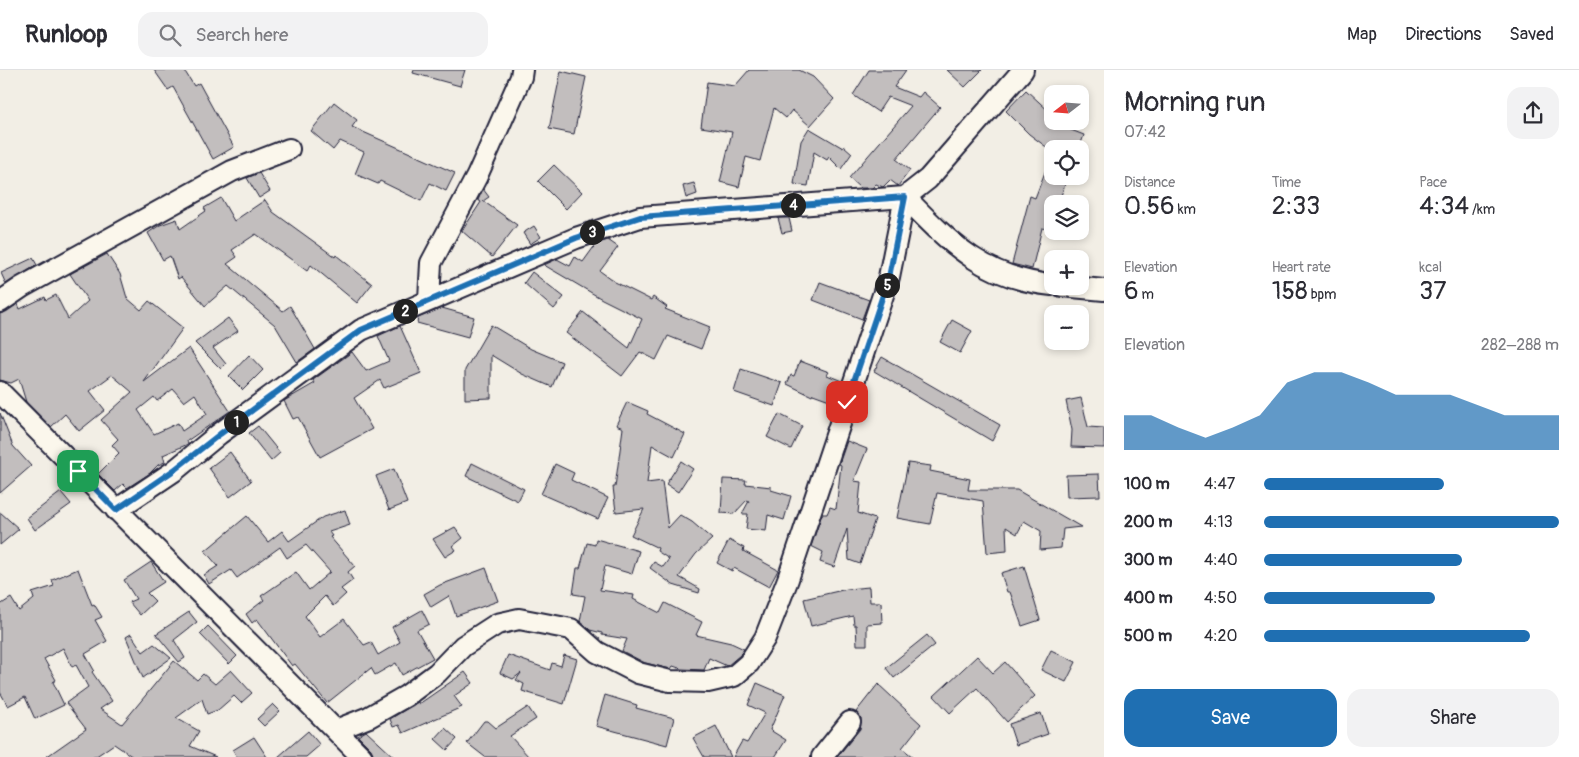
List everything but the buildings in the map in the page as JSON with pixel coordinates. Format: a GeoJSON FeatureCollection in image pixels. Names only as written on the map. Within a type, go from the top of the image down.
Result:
{"type":"FeatureCollection","features":[{"type":"Feature","properties":{"kind":"street"},"geometry":{"type":"LineString","coordinates":[[429,300],[431,263],[477,176],[521,77],[522,70]]}},
{"type":"Feature","properties":{"kind":"street"},"geometry":{"type":"LineString","coordinates":[[116,510],[174,470],[361,330],[576,238],[640,217],[905,197],[928,179],[1024,70]]}},
{"type":"Feature","properties":{"kind":"street"},"geometry":{"type":"LineString","coordinates":[[0,302],[22,287],[232,171],[289,150]]}},
{"type":"Feature","properties":{"kind":"street"},"geometry":{"type":"LineString","coordinates":[[905,197],[966,255],[1010,278],[1044,284]]}},
{"type":"Feature","properties":{"kind":"street"},"geometry":{"type":"LineString","coordinates":[[336,730],[369,717],[406,696],[437,673],[463,646],[497,624],[519,618],[571,629],[596,652],[638,673],[670,681],[717,680],[734,676],[749,663],[765,638],[788,579],[886,287],[905,197]]}},
{"type":"Feature","properties":{"kind":"street"},"geometry":{"type":"LineString","coordinates":[[1089,289],[1104,290]]}},
{"type":"Feature","properties":{"kind":"street"},"geometry":{"type":"LineString","coordinates":[[0,392],[361,757]]}},
{"type":"Feature","properties":{"kind":"street"},"geometry":{"type":"LineString","coordinates":[[822,757],[850,722]]}},
{"type":"Feature","properties":{"kind":"route"},"geometry":{"type":"LineString","coordinates":[[78,471],[116,510],[174,470],[361,330],[473,280],[576,238],[640,217],[905,197],[889,277],[847,402]]}}]}
